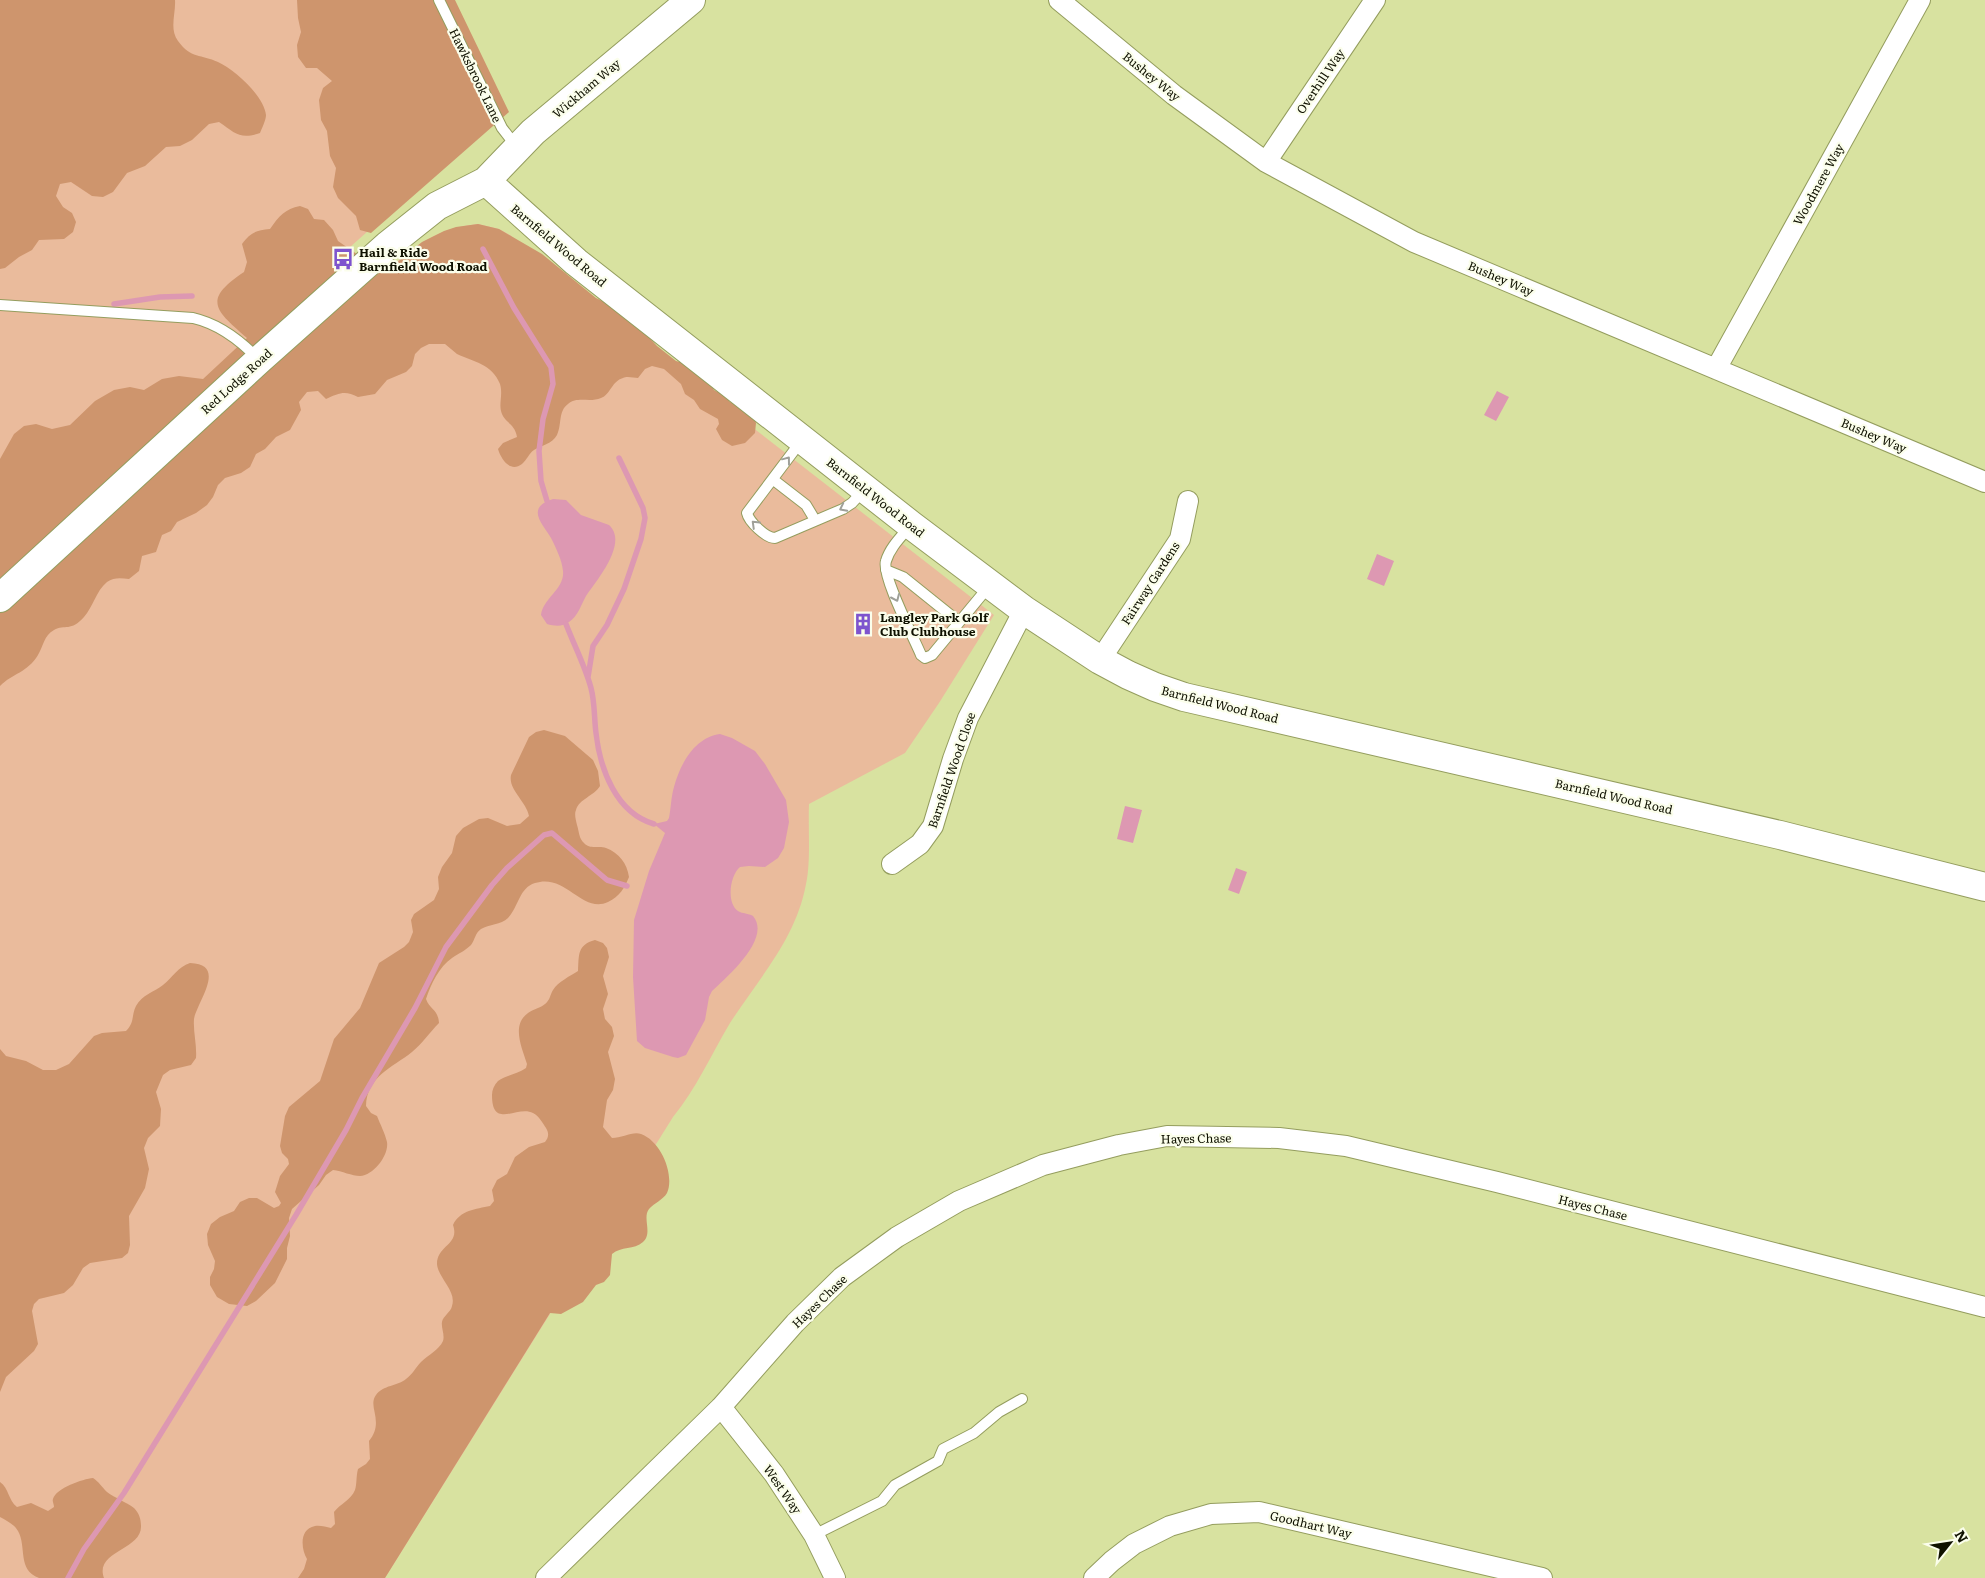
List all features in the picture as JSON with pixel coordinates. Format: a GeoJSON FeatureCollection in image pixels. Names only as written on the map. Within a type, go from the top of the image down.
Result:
{"type":"FeatureCollection","features":[{"type":"Feature","properties":{"kind":"street","name":"Wickham Way"},"geometry":{"type":"LineString","coordinates":[[486,181],[517,147],[691,0]]}},
{"type":"Feature","properties":{"kind":"street","name":"Bushey Way"},"geometry":{"type":"LineString","coordinates":[[1059,0],[1174,95],[1266,162],[1414,242],[1985,482]]}},
{"type":"Feature","properties":{"kind":"street","name":"Overhill Way"},"geometry":{"type":"LineString","coordinates":[[1266,162],[1375,0]]}},
{"type":"Feature","properties":{"kind":"street","name":"Woodmere Way"},"geometry":{"type":"LineString","coordinates":[[1716,368],[1920,0]]}},
{"type":"Feature","properties":{"kind":"street","name":"Red Lodge Road"},"geometry":{"type":"LineString","coordinates":[[0,598],[259,360],[412,224],[437,206],[486,181]]}},
{"type":"Feature","properties":{"kind":"street","name":"Barnfield Wood Road"},"geometry":{"type":"LineString","coordinates":[[486,181],[576,262],[990,585],[1024,610],[1100,660],[1155,687],[1184,697],[1780,834],[1985,887]]}},
{"type":"Feature","properties":{"kind":"street","name":"Fairway Gardens"},"geometry":{"type":"LineString","coordinates":[[1100,660],[1180,539],[1188,501]]}},
{"type":"Feature","properties":{"kind":"street","name":"Barnfield Wood Close"},"geometry":{"type":"LineString","coordinates":[[892,864],[920,844],[933,826],[960,737],[977,699],[1024,610]]}},
{"type":"Feature","properties":{"kind":"street","name":"Hayes Chase"},"geometry":{"type":"LineString","coordinates":[[546,1578],[721,1407],[796,1323],[842,1277],[897,1237],[959,1201],[1043,1165],[1119,1145],[1167,1136],[1279,1138],[1346,1146],[1497,1182],[1985,1307]]}},
{"type":"Feature","properties":{"kind":"street","name":"West Way"},"geometry":{"type":"LineString","coordinates":[[721,1407],[774,1474],[814,1535],[835,1578]]}},
{"type":"Feature","properties":{"kind":"street","name":"Goodhart Way"},"geometry":{"type":"LineString","coordinates":[[1094,1578],[1134,1544],[1170,1526],[1210,1514],[1259,1512],[1542,1578]]}},
{"type":"Feature","properties":{"kind":"lane","name":"Hawksbrook Lane"},"geometry":{"type":"LineString","coordinates":[[439,0],[502,128],[517,147]]}},
{"type":"Feature","properties":{"kind":"lane"},"geometry":{"type":"LineString","coordinates":[[0,305],[193,318],[216,326],[232,336],[259,360]]}},
{"type":"Feature","properties":{"kind":"lane"},"geometry":{"type":"LineString","coordinates":[[803,439],[747,513],[748,518],[767,536],[775,538],[848,506],[865,488]]}},
{"type":"Feature","properties":{"kind":"lane"},"geometry":{"type":"LineString","coordinates":[[771,481],[775,481],[806,505],[815,520]]}},
{"type":"Feature","properties":{"kind":"lane"},"geometry":{"type":"LineString","coordinates":[[912,525],[886,560],[886,570],[888,579],[925,658],[932,655],[990,585]]}},
{"type":"Feature","properties":{"kind":"lane"},"geometry":{"type":"LineString","coordinates":[[886,570],[903,577],[959,622]]}},
{"type":"Feature","properties":{"kind":"lane"},"geometry":{"type":"LineString","coordinates":[[814,1535],[882,1501],[895,1485],[938,1460],[943,1449],[974,1433],[999,1412],[1022,1400]]}},
{"type":"Feature","properties":{"kind":"shaded area"},"geometry":{"type":"Polygon","coordinates":[[[0,0],[431,0],[386,215],[248,338],[0,567],[0,0]]]}},
{"type":"Feature","properties":{"kind":"shaded area"},"geometry":{"type":"Polygon","coordinates":[[[0,0],[175,0],[173,26],[178,41],[187,51],[225,66],[247,84],[260,100],[266,115],[260,133],[247,136],[234,132],[219,122],[209,124],[192,140],[180,146],[166,147],[145,166],[127,173],[113,192],[103,197],[92,196],[71,182],[60,184],[56,196],[63,207],[72,213],[76,222],[73,232],[64,239],[39,240],[32,250],[5,268],[0,269],[0,0]]]}},
{"type":"Feature","properties":{"kind":"shaded area"},"geometry":{"type":"Polygon","coordinates":[[[297,0],[455,0],[509,112],[371,233],[360,230],[356,216],[338,198],[333,187],[336,168],[330,156],[327,131],[321,120],[319,100],[323,88],[332,81],[317,68],[306,68],[298,57],[297,45],[301,32],[297,0]]]}},
{"type":"Feature","properties":{"kind":"shaded area"},"geometry":{"type":"Polygon","coordinates":[[[300,206],[308,209],[314,219],[324,220],[333,230],[338,241],[384,273],[422,242],[444,231],[478,224],[499,229],[542,254],[596,298],[619,309],[629,321],[676,361],[687,364],[709,380],[714,390],[724,395],[730,402],[742,405],[752,413],[756,423],[755,433],[745,443],[732,446],[722,440],[716,429],[719,424],[718,419],[700,409],[694,400],[685,394],[681,384],[664,369],[652,366],[645,369],[638,378],[626,377],[619,380],[601,398],[575,400],[568,404],[561,414],[555,438],[532,451],[522,464],[514,467],[510,466],[501,457],[498,449],[503,443],[517,437],[514,429],[502,415],[500,405],[501,388],[497,377],[487,368],[457,354],[445,344],[429,344],[415,354],[412,366],[406,372],[387,380],[375,394],[358,397],[342,393],[326,399],[318,391],[307,392],[299,402],[301,410],[290,430],[276,437],[265,449],[256,454],[250,467],[241,473],[225,478],[218,485],[207,505],[196,513],[177,522],[171,531],[162,535],[156,552],[142,556],[139,571],[129,579],[120,578],[107,582],[79,622],[51,632],[34,661],[0,686],[0,459],[14,434],[24,426],[36,424],[52,429],[70,425],[95,401],[114,390],[130,387],[144,390],[162,379],[179,376],[203,379],[247,338],[227,320],[218,305],[218,298],[222,290],[244,272],[247,262],[242,244],[254,233],[270,229],[286,211],[300,206]]]}},
{"type":"Feature","properties":{"kind":"shaded area"},"geometry":{"type":"Polygon","coordinates":[[[478,224],[499,229],[510,235],[662,357],[994,615],[905,753],[809,804],[808,875],[801,904],[785,940],[730,1023],[689,1095],[673,1117],[385,1578],[0,1578],[0,625],[400,259],[436,235],[456,228],[478,224]]]}},
{"type":"Feature","properties":{"kind":"shaded area"},"geometry":{"type":"Polygon","coordinates":[[[1497,391],[1509,397],[1496,421],[1484,415],[1497,391]]]}},
{"type":"Feature","properties":{"kind":"shaded area"},"geometry":{"type":"Polygon","coordinates":[[[553,499],[566,500],[581,515],[609,525],[614,533],[615,542],[609,562],[586,596],[577,614],[567,624],[558,626],[547,624],[541,615],[546,603],[561,583],[563,577],[559,554],[538,517],[539,507],[553,499]]]}},
{"type":"Feature","properties":{"kind":"shaded area"},"geometry":{"type":"Polygon","coordinates":[[[1377,554],[1394,561],[1384,586],[1367,579],[1377,554]]]}},
{"type":"Feature","properties":{"kind":"shaded area"},"geometry":{"type":"Polygon","coordinates":[[[544,730],[565,736],[593,760],[598,771],[600,786],[580,803],[576,810],[575,817],[579,835],[586,845],[606,848],[622,859],[629,877],[625,885],[616,897],[608,902],[599,904],[590,903],[556,883],[546,881],[530,885],[522,893],[508,918],[481,929],[477,932],[471,945],[443,966],[433,982],[426,999],[436,1012],[439,1023],[416,1049],[389,1068],[376,1080],[367,1096],[366,1106],[371,1113],[377,1116],[387,1142],[386,1153],[383,1158],[375,1168],[365,1175],[357,1176],[333,1170],[326,1175],[319,1185],[292,1209],[289,1218],[290,1236],[287,1259],[275,1283],[256,1301],[247,1306],[229,1304],[217,1297],[210,1285],[210,1277],[215,1261],[208,1245],[207,1234],[211,1224],[220,1217],[234,1211],[240,1202],[249,1198],[257,1198],[274,1208],[279,1206],[281,1203],[275,1192],[280,1176],[289,1164],[280,1146],[285,1116],[289,1107],[320,1081],[334,1039],[360,1008],[379,963],[409,942],[413,932],[411,920],[414,914],[434,900],[439,889],[438,877],[442,867],[452,853],[456,836],[463,828],[479,819],[488,818],[507,826],[520,824],[529,816],[512,786],[511,775],[529,737],[536,732],[544,730]]]}},
{"type":"Feature","properties":{"kind":"shaded area"},"geometry":{"type":"Polygon","coordinates":[[[720,734],[732,738],[755,751],[765,764],[786,800],[789,822],[784,848],[778,858],[765,867],[740,867],[734,876],[731,889],[732,902],[738,911],[753,916],[757,925],[757,935],[752,946],[737,967],[712,991],[709,997],[705,1020],[686,1055],[678,1058],[645,1048],[637,1041],[633,977],[634,920],[649,871],[665,833],[654,824],[667,821],[669,818],[672,795],[677,778],[690,753],[703,740],[720,734]]]}},
{"type":"Feature","properties":{"kind":"shaded area"},"geometry":{"type":"Polygon","coordinates":[[[1125,806],[1142,810],[1133,843],[1117,839],[1125,806]]]}},
{"type":"Feature","properties":{"kind":"shaded area"},"geometry":{"type":"Polygon","coordinates":[[[1236,868],[1247,872],[1239,894],[1228,890],[1236,868]]]}},
{"type":"Feature","properties":{"kind":"shaded area"},"geometry":{"type":"Polygon","coordinates":[[[595,940],[603,943],[607,948],[609,957],[603,976],[608,994],[603,1009],[605,1019],[612,1027],[614,1036],[608,1052],[615,1079],[613,1090],[607,1100],[603,1127],[612,1138],[638,1133],[655,1144],[668,1168],[669,1186],[667,1193],[647,1213],[647,1234],[643,1242],[612,1254],[610,1275],[604,1282],[596,1285],[583,1302],[561,1314],[550,1313],[385,1578],[298,1578],[304,1569],[307,1559],[303,1550],[303,1540],[306,1531],[317,1526],[331,1528],[335,1524],[334,1512],[353,1493],[356,1488],[358,1469],[370,1459],[369,1441],[376,1427],[373,1404],[376,1395],[383,1389],[399,1383],[408,1377],[443,1341],[442,1322],[451,1308],[453,1300],[437,1264],[440,1253],[453,1237],[453,1225],[464,1213],[490,1206],[494,1201],[492,1190],[497,1180],[507,1174],[515,1157],[529,1147],[545,1142],[547,1138],[546,1128],[539,1117],[533,1113],[527,1111],[501,1114],[496,1111],[493,1105],[492,1091],[498,1081],[526,1068],[527,1064],[519,1037],[520,1024],[523,1018],[545,1004],[558,984],[578,971],[580,951],[589,942],[595,940]]]}},
{"type":"Feature","properties":{"kind":"shaded area"},"geometry":{"type":"Polygon","coordinates":[[[190,963],[201,965],[207,970],[209,977],[194,1019],[196,1058],[191,1065],[170,1070],[163,1075],[156,1092],[161,1109],[160,1126],[148,1138],[144,1148],[149,1169],[145,1188],[129,1216],[130,1245],[128,1253],[122,1258],[90,1263],[83,1268],[73,1285],[64,1293],[39,1299],[34,1304],[32,1311],[38,1344],[34,1351],[6,1377],[0,1392],[0,1049],[6,1056],[26,1061],[43,1070],[56,1070],[69,1064],[94,1036],[102,1033],[126,1031],[131,1025],[136,1006],[141,999],[163,985],[179,970],[190,963]]]}},
{"type":"Feature","properties":{"kind":"shaded area"},"geometry":{"type":"Polygon","coordinates":[[[93,1478],[107,1492],[136,1510],[141,1521],[139,1534],[106,1562],[103,1569],[104,1578],[39,1578],[32,1574],[25,1564],[21,1537],[18,1531],[0,1517],[0,1482],[17,1507],[31,1503],[48,1511],[54,1507],[53,1499],[59,1491],[77,1482],[93,1478]]]}},
{"type":"Feature","properties":{"kind":"waterway"},"geometry":{"type":"LineString","coordinates":[[483,249],[514,308],[551,367],[553,384],[543,419],[539,451],[541,481],[547,501]]}},
{"type":"Feature","properties":{"kind":"waterway"},"geometry":{"type":"LineString","coordinates":[[114,304],[160,297],[192,296]]}},
{"type":"Feature","properties":{"kind":"waterway"},"geometry":{"type":"LineString","coordinates":[[588,677],[593,646],[607,625],[624,589],[641,539],[645,518],[643,508],[619,458]]}},
{"type":"Feature","properties":{"kind":"waterway"},"geometry":{"type":"LineString","coordinates":[[566,624],[591,688],[598,747],[606,775],[612,788],[629,810],[654,824]]}},
{"type":"Feature","properties":{"kind":"waterway"},"geometry":{"type":"LineString","coordinates":[[68,1578],[84,1549],[124,1493],[296,1215],[415,1008],[446,947],[492,885],[507,868],[544,835],[552,833],[607,880],[627,886]]}},
{"type":"Feature","properties":{"kind":"place","name":"Hail & Ride Barnfield Wood Road"},"geometry":{"type":"Point","coordinates":[343,259]}},
{"type":"Feature","properties":{"kind":"place","name":"Langley Park Golf Club Clubhouse"},"geometry":{"type":"Point","coordinates":[863,624]}}]}
